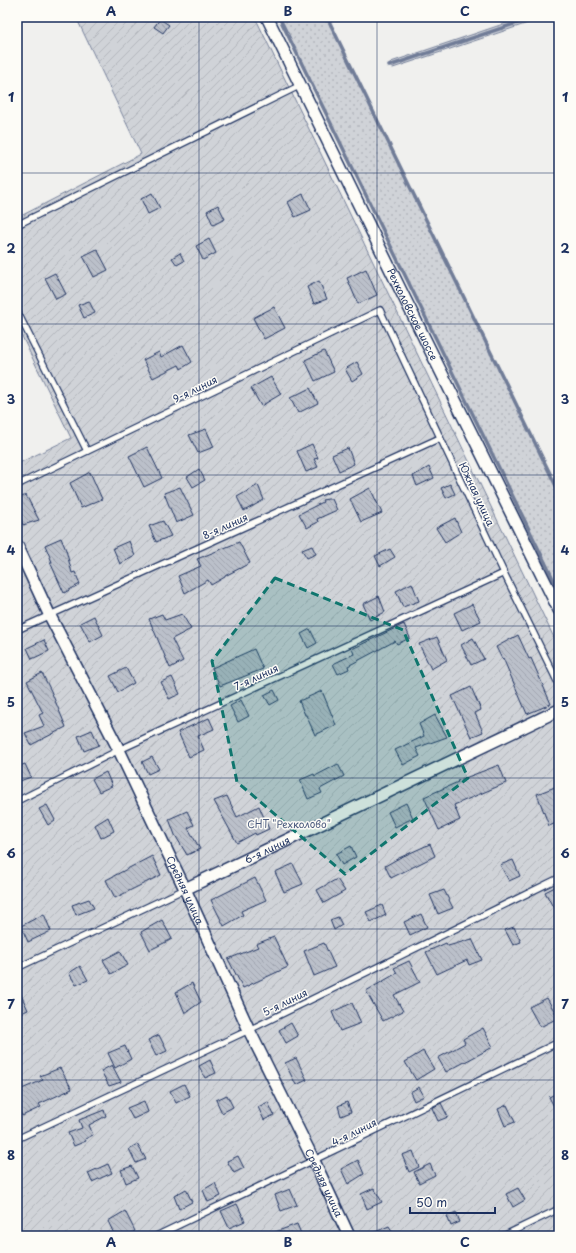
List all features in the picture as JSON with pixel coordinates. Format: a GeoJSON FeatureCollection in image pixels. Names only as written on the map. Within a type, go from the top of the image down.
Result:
{"type":"FeatureCollection","features":[{"type":"Feature","properties":{"kind":"street","name":"Рехколовское шоссе"},"geometry":{"type":"LineString","coordinates":[[267,17],[559,610]]}},
{"type":"Feature","properties":{"kind":"street","name":"Средняя улица"},"geometry":{"type":"LineString","coordinates":[[17,546],[185,889],[249,1030],[314,1161],[349,1236]]}},
{"type":"Feature","properties":{"kind":"street","name":"6-я линия"},"geometry":{"type":"LineString","coordinates":[[185,889],[559,710]]}},
{"type":"Feature","properties":{"kind":"lane"},"geometry":{"type":"LineString","coordinates":[[17,224],[300,85]]}},
{"type":"Feature","properties":{"kind":"lane","name":"Южная улица"},"geometry":{"type":"LineString","coordinates":[[380,310],[504,573],[559,685]]}},
{"type":"Feature","properties":{"kind":"lane","name":"9-я линия"},"geometry":{"type":"LineString","coordinates":[[17,485],[380,310]]}},
{"type":"Feature","properties":{"kind":"lane"},"geometry":{"type":"LineString","coordinates":[[17,311],[87,451]]}},
{"type":"Feature","properties":{"kind":"lane","name":"8-я линия"},"geometry":{"type":"LineString","coordinates":[[17,630],[49,614],[440,438]]}},
{"type":"Feature","properties":{"kind":"lane","name":"7-я линия"},"geometry":{"type":"LineString","coordinates":[[17,801],[118,750],[504,573]]}},
{"type":"Feature","properties":{"kind":"lane","name":"5-я линия"},"geometry":{"type":"LineString","coordinates":[[17,1139],[249,1030],[559,878]]}},
{"type":"Feature","properties":{"kind":"lane","name":"6-я линия"},"geometry":{"type":"LineString","coordinates":[[17,968],[185,889]]}},
{"type":"Feature","properties":{"kind":"lane","name":"4-я линия"},"geometry":{"type":"LineString","coordinates":[[156,1236],[559,1042]]}},
{"type":"Feature","properties":{"kind":"lane"},"geometry":{"type":"LineString","coordinates":[[503,1236],[559,1209]]}},
{"type":"Feature","properties":{"kind":"highlighted area"},"geometry":{"type":"Polygon","coordinates":[[[275,578],[403,630],[468,778],[345,874],[237,782],[212,661],[275,578]]]}},
{"type":"Feature","properties":{"kind":"green space","name":"СНТ \"Рехколово\""},"geometry":{"type":"Polygon","coordinates":[[[76,17],[255,17],[559,648],[559,1236],[17,1236],[17,464],[71,438],[17,326],[17,218],[141,154],[76,17]]]}},
{"type":"Feature","properties":{"kind":"green space"},"geometry":{"type":"Polygon","coordinates":[[[279,17],[327,17],[559,492],[559,591],[279,17]]]}},
{"type":"Feature","properties":{"kind":"green space"},"geometry":{"type":"Polygon","coordinates":[[[524,17],[546,17],[393,68],[389,66],[391,62],[524,17]]]}},
{"type":"Feature","properties":{"kind":"building"},"geometry":{"type":"Polygon","coordinates":[[[160,19],[169,25],[163,33],[154,27],[160,19]]]}},
{"type":"Feature","properties":{"kind":"building"},"geometry":{"type":"Polygon","coordinates":[[[152,193],[160,208],[148,214],[141,199],[152,193]]]}},
{"type":"Feature","properties":{"kind":"building"},"geometry":{"type":"Polygon","coordinates":[[[303,194],[311,210],[295,217],[288,202],[303,194]]]}},
{"type":"Feature","properties":{"kind":"building"},"geometry":{"type":"Polygon","coordinates":[[[218,205],[225,219],[213,225],[207,211],[218,205]]]}},
{"type":"Feature","properties":{"kind":"building"},"geometry":{"type":"Polygon","coordinates":[[[209,239],[216,253],[203,260],[196,246],[209,239]]]}},
{"type":"Feature","properties":{"kind":"building"},"geometry":{"type":"Polygon","coordinates":[[[97,249],[108,270],[94,277],[83,256],[97,249]]]}},
{"type":"Feature","properties":{"kind":"building"},"geometry":{"type":"Polygon","coordinates":[[[180,253],[184,261],[177,265],[172,258],[180,253]]]}},
{"type":"Feature","properties":{"kind":"building"},"geometry":{"type":"Polygon","coordinates":[[[366,269],[377,295],[358,304],[347,278],[366,269]]]}},
{"type":"Feature","properties":{"kind":"building"},"geometry":{"type":"Polygon","coordinates":[[[55,273],[66,294],[56,299],[45,278],[55,273]]]}},
{"type":"Feature","properties":{"kind":"building"},"geometry":{"type":"Polygon","coordinates":[[[319,281],[327,299],[314,304],[307,287],[319,281]]]}},
{"type":"Feature","properties":{"kind":"building"},"geometry":{"type":"Polygon","coordinates":[[[89,301],[95,313],[84,318],[78,305],[89,301]]]}},
{"type":"Feature","properties":{"kind":"building"},"geometry":{"type":"Polygon","coordinates":[[[274,307],[285,328],[264,339],[253,318],[274,307]]]}},
{"type":"Feature","properties":{"kind":"building"},"geometry":{"type":"Polygon","coordinates":[[[183,345],[192,362],[181,369],[179,365],[153,378],[143,360],[159,352],[161,357],[183,345]]]}},
{"type":"Feature","properties":{"kind":"building"},"geometry":{"type":"Polygon","coordinates":[[[324,351],[334,372],[315,381],[305,360],[324,351]]]}},
{"type":"Feature","properties":{"kind":"building"},"geometry":{"type":"Polygon","coordinates":[[[357,362],[363,374],[352,381],[345,369],[357,362]]]}},
{"type":"Feature","properties":{"kind":"building"},"geometry":{"type":"Polygon","coordinates":[[[271,377],[281,394],[261,406],[251,388],[271,377]]]}},
{"type":"Feature","properties":{"kind":"building"},"geometry":{"type":"Polygon","coordinates":[[[310,388],[318,403],[298,413],[290,398],[310,388]]]}},
{"type":"Feature","properties":{"kind":"building"},"geometry":{"type":"Polygon","coordinates":[[[206,429],[214,447],[198,453],[189,435],[206,429]]]}},
{"type":"Feature","properties":{"kind":"building"},"geometry":{"type":"Polygon","coordinates":[[[312,444],[318,458],[314,459],[318,467],[306,472],[297,451],[312,444]]]}},
{"type":"Feature","properties":{"kind":"building"},"geometry":{"type":"Polygon","coordinates":[[[147,447],[162,478],[144,487],[129,456],[147,447]]]}},
{"type":"Feature","properties":{"kind":"building"},"geometry":{"type":"Polygon","coordinates":[[[348,448],[354,464],[339,471],[332,455],[348,448]]]}},
{"type":"Feature","properties":{"kind":"building"},"geometry":{"type":"Polygon","coordinates":[[[429,467],[434,478],[417,486],[413,476],[429,467]]]}},
{"type":"Feature","properties":{"kind":"building"},"geometry":{"type":"Polygon","coordinates":[[[199,469],[205,480],[193,487],[187,477],[199,469]]]}},
{"type":"Feature","properties":{"kind":"building"},"geometry":{"type":"Polygon","coordinates":[[[90,472],[102,499],[81,508],[70,483],[90,472]]]}},
{"type":"Feature","properties":{"kind":"building"},"geometry":{"type":"Polygon","coordinates":[[[450,484],[455,494],[446,498],[441,488],[450,484]]]}},
{"type":"Feature","properties":{"kind":"building"},"geometry":{"type":"Polygon","coordinates":[[[258,485],[264,500],[244,511],[237,497],[258,485]]]}},
{"type":"Feature","properties":{"kind":"building"},"geometry":{"type":"Polygon","coordinates":[[[180,487],[194,515],[176,523],[164,493],[180,487]]]}},
{"type":"Feature","properties":{"kind":"building"},"geometry":{"type":"Polygon","coordinates":[[[370,488],[382,513],[361,522],[350,499],[370,488]]]}},
{"type":"Feature","properties":{"kind":"building"},"geometry":{"type":"Polygon","coordinates":[[[26,495],[39,520],[23,525],[17,511],[17,499],[26,495]]]}},
{"type":"Feature","properties":{"kind":"building"},"geometry":{"type":"Polygon","coordinates":[[[332,499],[337,510],[317,519],[318,522],[307,528],[299,514],[323,502],[322,500],[332,499]]]}},
{"type":"Feature","properties":{"kind":"building"},"geometry":{"type":"Polygon","coordinates":[[[455,518],[461,532],[445,542],[436,528],[455,518]]]}},
{"type":"Feature","properties":{"kind":"building"},"geometry":{"type":"Polygon","coordinates":[[[163,521],[171,536],[156,542],[149,526],[163,521]]]}},
{"type":"Feature","properties":{"kind":"building"},"geometry":{"type":"Polygon","coordinates":[[[61,538],[72,573],[75,572],[80,584],[64,593],[50,562],[52,562],[45,545],[61,538]]]}},
{"type":"Feature","properties":{"kind":"building"},"geometry":{"type":"Polygon","coordinates":[[[129,541],[135,556],[120,564],[113,548],[129,541]]]}},
{"type":"Feature","properties":{"kind":"building"},"geometry":{"type":"Polygon","coordinates":[[[239,542],[250,563],[211,585],[208,580],[185,593],[178,576],[201,566],[197,559],[239,542]]]}},
{"type":"Feature","properties":{"kind":"building"},"geometry":{"type":"Polygon","coordinates":[[[312,546],[316,554],[307,558],[302,550],[312,546]]]}},
{"type":"Feature","properties":{"kind":"building"},"geometry":{"type":"Polygon","coordinates":[[[390,549],[395,557],[380,566],[375,556],[390,549]]]}},
{"type":"Feature","properties":{"kind":"building"},"geometry":{"type":"Polygon","coordinates":[[[412,583],[419,601],[403,607],[396,591],[412,583]]]}},
{"type":"Feature","properties":{"kind":"building"},"geometry":{"type":"Polygon","coordinates":[[[379,596],[385,612],[370,620],[363,604],[379,596]]]}},
{"type":"Feature","properties":{"kind":"building"},"geometry":{"type":"Polygon","coordinates":[[[472,604],[481,621],[462,630],[454,613],[472,604]]]}},
{"type":"Feature","properties":{"kind":"building"},"geometry":{"type":"Polygon","coordinates":[[[162,614],[165,620],[182,614],[191,629],[172,639],[183,661],[170,668],[149,619],[162,614]]]}},
{"type":"Feature","properties":{"kind":"building"},"geometry":{"type":"Polygon","coordinates":[[[94,616],[103,635],[90,642],[80,623],[94,616]]]}},
{"type":"Feature","properties":{"kind":"building"},"geometry":{"type":"Polygon","coordinates":[[[404,624],[410,638],[397,644],[395,641],[348,666],[349,669],[338,674],[333,664],[354,654],[352,649],[404,624]]]}},
{"type":"Feature","properties":{"kind":"building"},"geometry":{"type":"Polygon","coordinates":[[[310,629],[317,643],[308,648],[301,634],[310,629]]]}},
{"type":"Feature","properties":{"kind":"building"},"geometry":{"type":"Polygon","coordinates":[[[518,635],[529,659],[531,658],[551,704],[527,714],[503,658],[502,659],[496,647],[518,635]]]}},
{"type":"Feature","properties":{"kind":"building"},"geometry":{"type":"Polygon","coordinates":[[[437,637],[447,660],[431,669],[419,644],[437,637]]]}},
{"type":"Feature","properties":{"kind":"building"},"geometry":{"type":"Polygon","coordinates":[[[473,638],[484,659],[471,665],[461,645],[473,638]]]}},
{"type":"Feature","properties":{"kind":"building"},"geometry":{"type":"Polygon","coordinates":[[[44,640],[49,651],[32,659],[27,648],[44,640]]]}},
{"type":"Feature","properties":{"kind":"building"},"geometry":{"type":"Polygon","coordinates":[[[254,649],[263,669],[220,686],[212,668],[254,649]]]}},
{"type":"Feature","properties":{"kind":"building"},"geometry":{"type":"Polygon","coordinates":[[[126,668],[134,683],[118,692],[110,676],[126,668]]]}},
{"type":"Feature","properties":{"kind":"building"},"geometry":{"type":"Polygon","coordinates":[[[42,673],[66,727],[31,745],[25,733],[44,726],[39,715],[43,713],[27,681],[42,673]]]}},
{"type":"Feature","properties":{"kind":"building"},"geometry":{"type":"Polygon","coordinates":[[[172,677],[180,694],[169,699],[161,682],[172,677]]]}},
{"type":"Feature","properties":{"kind":"building"},"geometry":{"type":"Polygon","coordinates":[[[471,687],[481,710],[475,713],[483,732],[471,737],[452,696],[471,687]]]}},
{"type":"Feature","properties":{"kind":"building"},"geometry":{"type":"Polygon","coordinates":[[[274,690],[279,700],[270,705],[264,695],[274,690]]]}},
{"type":"Feature","properties":{"kind":"building"},"geometry":{"type":"Polygon","coordinates":[[[322,691],[336,725],[315,735],[299,701],[322,691]]]}},
{"type":"Feature","properties":{"kind":"building"},"geometry":{"type":"Polygon","coordinates":[[[241,700],[249,716],[238,722],[230,706],[241,700]]]}},
{"type":"Feature","properties":{"kind":"building"},"geometry":{"type":"Polygon","coordinates":[[[435,715],[447,737],[416,748],[420,756],[403,765],[395,750],[424,736],[419,724],[435,715]]]}},
{"type":"Feature","properties":{"kind":"building"},"geometry":{"type":"Polygon","coordinates":[[[209,718],[214,729],[198,736],[204,750],[189,757],[178,732],[209,718]]]}},
{"type":"Feature","properties":{"kind":"building"},"geometry":{"type":"Polygon","coordinates":[[[92,730],[99,745],[84,751],[78,736],[92,730]]]}},
{"type":"Feature","properties":{"kind":"building"},"geometry":{"type":"Polygon","coordinates":[[[152,757],[159,769],[148,774],[142,762],[152,757]]]}},
{"type":"Feature","properties":{"kind":"building"},"geometry":{"type":"Polygon","coordinates":[[[25,764],[31,777],[17,782],[17,767],[25,764]]]}},
{"type":"Feature","properties":{"kind":"building"},"geometry":{"type":"Polygon","coordinates":[[[338,764],[344,776],[320,789],[322,793],[308,799],[300,780],[314,774],[315,776],[338,764]]]}},
{"type":"Feature","properties":{"kind":"building"},"geometry":{"type":"Polygon","coordinates":[[[499,765],[506,783],[454,805],[460,820],[439,830],[424,797],[458,782],[457,781],[499,765]]]}},
{"type":"Feature","properties":{"kind":"building"},"geometry":{"type":"Polygon","coordinates":[[[106,772],[112,786],[99,792],[92,779],[106,772]]]}},
{"type":"Feature","properties":{"kind":"building"},"geometry":{"type":"Polygon","coordinates":[[[555,787],[559,798],[559,822],[549,826],[537,794],[555,787]]]}},
{"type":"Feature","properties":{"kind":"building"},"geometry":{"type":"Polygon","coordinates":[[[227,796],[237,817],[259,806],[269,829],[256,835],[255,833],[237,843],[214,801],[227,796]]]}},
{"type":"Feature","properties":{"kind":"building"},"geometry":{"type":"Polygon","coordinates":[[[406,803],[413,818],[395,827],[388,812],[406,803]]]}},
{"type":"Feature","properties":{"kind":"building"},"geometry":{"type":"Polygon","coordinates":[[[47,805],[55,820],[48,825],[39,809],[47,805]]]}},
{"type":"Feature","properties":{"kind":"building"},"geometry":{"type":"Polygon","coordinates":[[[187,811],[194,825],[188,828],[200,849],[187,855],[175,835],[169,819],[187,811]]]}},
{"type":"Feature","properties":{"kind":"building"},"geometry":{"type":"Polygon","coordinates":[[[108,817],[114,831],[101,838],[95,825],[108,817]]]}},
{"type":"Feature","properties":{"kind":"building"},"geometry":{"type":"Polygon","coordinates":[[[430,844],[435,856],[391,878],[385,866],[430,844]]]}},
{"type":"Feature","properties":{"kind":"building"},"geometry":{"type":"Polygon","coordinates":[[[351,846],[356,857],[342,865],[336,854],[351,846]]]}},
{"type":"Feature","properties":{"kind":"building"},"geometry":{"type":"Polygon","coordinates":[[[152,856],[161,875],[115,898],[106,880],[152,856]]]}},
{"type":"Feature","properties":{"kind":"building"},"geometry":{"type":"Polygon","coordinates":[[[513,860],[520,876],[509,881],[500,865],[513,860]]]}},
{"type":"Feature","properties":{"kind":"building"},"geometry":{"type":"Polygon","coordinates":[[[293,864],[303,884],[284,892],[275,872],[293,864]]]}},
{"type":"Feature","properties":{"kind":"building"},"geometry":{"type":"Polygon","coordinates":[[[255,878],[266,900],[241,911],[243,915],[224,926],[211,900],[255,878]]]}},
{"type":"Feature","properties":{"kind":"building"},"geometry":{"type":"Polygon","coordinates":[[[337,879],[345,891],[324,903],[317,890],[337,879]]]}},
{"type":"Feature","properties":{"kind":"building"},"geometry":{"type":"Polygon","coordinates":[[[559,885],[559,904],[553,907],[545,892],[559,885]]]}},
{"type":"Feature","properties":{"kind":"building"},"geometry":{"type":"Polygon","coordinates":[[[444,890],[453,908],[438,914],[430,895],[444,890]]]}},
{"type":"Feature","properties":{"kind":"building"},"geometry":{"type":"Polygon","coordinates":[[[89,899],[94,908],[76,915],[72,905],[89,899]]]}},
{"type":"Feature","properties":{"kind":"building"},"geometry":{"type":"Polygon","coordinates":[[[382,905],[386,915],[371,922],[366,912],[382,905]]]}},
{"type":"Feature","properties":{"kind":"building"},"geometry":{"type":"Polygon","coordinates":[[[44,914],[51,931],[28,942],[21,926],[44,914]]]}},
{"type":"Feature","properties":{"kind":"building"},"geometry":{"type":"Polygon","coordinates":[[[421,914],[427,927],[410,935],[404,922],[421,914]]]}},
{"type":"Feature","properties":{"kind":"building"},"geometry":{"type":"Polygon","coordinates":[[[338,917],[342,925],[334,930],[330,920],[338,917]]]}},
{"type":"Feature","properties":{"kind":"building"},"geometry":{"type":"Polygon","coordinates":[[[162,920],[172,939],[150,950],[141,932],[162,920]]]}},
{"type":"Feature","properties":{"kind":"building"},"geometry":{"type":"Polygon","coordinates":[[[514,927],[521,942],[513,945],[505,930],[514,927]]]}},
{"type":"Feature","properties":{"kind":"building"},"geometry":{"type":"Polygon","coordinates":[[[274,937],[288,967],[243,988],[228,959],[258,947],[256,944],[274,937]]]}},
{"type":"Feature","properties":{"kind":"building"},"geometry":{"type":"Polygon","coordinates":[[[472,939],[482,960],[469,965],[467,960],[437,974],[426,952],[446,943],[448,946],[472,939]]]}},
{"type":"Feature","properties":{"kind":"building"},"geometry":{"type":"Polygon","coordinates":[[[324,943],[335,967],[314,976],[304,951],[324,943]]]}},
{"type":"Feature","properties":{"kind":"building"},"geometry":{"type":"Polygon","coordinates":[[[120,951],[128,965],[111,974],[103,960],[120,951]]]}},
{"type":"Feature","properties":{"kind":"building"},"geometry":{"type":"Polygon","coordinates":[[[409,961],[420,982],[394,995],[403,1011],[383,1021],[366,991],[397,973],[394,968],[409,961]]]}},
{"type":"Feature","properties":{"kind":"building"},"geometry":{"type":"Polygon","coordinates":[[[80,966],[88,980],[76,985],[69,973],[80,966]]]}},
{"type":"Feature","properties":{"kind":"building"},"geometry":{"type":"Polygon","coordinates":[[[192,983],[201,1002],[185,1013],[176,992],[192,983]]]}},
{"type":"Feature","properties":{"kind":"building"},"geometry":{"type":"Polygon","coordinates":[[[17,986],[28,1010],[17,1015],[17,986]]]}},
{"type":"Feature","properties":{"kind":"building"},"geometry":{"type":"Polygon","coordinates":[[[547,998],[558,1018],[540,1027],[529,1007],[547,998]]]}},
{"type":"Feature","properties":{"kind":"building"},"geometry":{"type":"Polygon","coordinates":[[[352,1003],[361,1023],[340,1031],[332,1012],[352,1003]]]}},
{"type":"Feature","properties":{"kind":"building"},"geometry":{"type":"Polygon","coordinates":[[[291,1023],[298,1036],[286,1043],[279,1030],[291,1023]]]}},
{"type":"Feature","properties":{"kind":"building"},"geometry":{"type":"Polygon","coordinates":[[[483,1028],[493,1047],[446,1072],[438,1058],[465,1043],[463,1039],[483,1028]]]}},
{"type":"Feature","properties":{"kind":"building"},"geometry":{"type":"Polygon","coordinates":[[[159,1035],[167,1051],[156,1056],[148,1040],[159,1035]]]}},
{"type":"Feature","properties":{"kind":"building"},"geometry":{"type":"Polygon","coordinates":[[[125,1046],[131,1059],[115,1068],[108,1053],[125,1046]]]}},
{"type":"Feature","properties":{"kind":"building"},"geometry":{"type":"Polygon","coordinates":[[[423,1051],[434,1069],[416,1080],[405,1062],[423,1051]]]}},
{"type":"Feature","properties":{"kind":"building"},"geometry":{"type":"Polygon","coordinates":[[[296,1058],[307,1080],[296,1085],[285,1063],[296,1058]]]}},
{"type":"Feature","properties":{"kind":"building"},"geometry":{"type":"Polygon","coordinates":[[[210,1060],[216,1073],[205,1078],[199,1066],[210,1060]]]}},
{"type":"Feature","properties":{"kind":"building"},"geometry":{"type":"Polygon","coordinates":[[[112,1065],[121,1082],[109,1086],[101,1071],[112,1065]]]}},
{"type":"Feature","properties":{"kind":"building"},"geometry":{"type":"Polygon","coordinates":[[[60,1068],[72,1089],[39,1104],[41,1107],[22,1116],[17,1107],[17,1091],[43,1080],[40,1076],[60,1068]]]}},
{"type":"Feature","properties":{"kind":"building"},"geometry":{"type":"Polygon","coordinates":[[[184,1084],[190,1096],[176,1103],[170,1091],[184,1084]]]}},
{"type":"Feature","properties":{"kind":"building"},"geometry":{"type":"Polygon","coordinates":[[[419,1087],[424,1096],[414,1101],[410,1092],[419,1087]]]}},
{"type":"Feature","properties":{"kind":"building"},"geometry":{"type":"Polygon","coordinates":[[[559,1092],[559,1116],[549,1097],[559,1092]]]}},
{"type":"Feature","properties":{"kind":"building"},"geometry":{"type":"Polygon","coordinates":[[[227,1095],[233,1107],[222,1113],[216,1100],[227,1095]]]}},
{"type":"Feature","properties":{"kind":"building"},"geometry":{"type":"Polygon","coordinates":[[[144,1101],[148,1112],[133,1119],[127,1108],[144,1101]]]}},
{"type":"Feature","properties":{"kind":"building"},"geometry":{"type":"Polygon","coordinates":[[[268,1102],[274,1115],[264,1120],[258,1107],[268,1102]]]}},
{"type":"Feature","properties":{"kind":"building"},"geometry":{"type":"Polygon","coordinates":[[[347,1102],[351,1112],[341,1116],[338,1106],[347,1102]]]}},
{"type":"Feature","properties":{"kind":"building"},"geometry":{"type":"Polygon","coordinates":[[[441,1103],[448,1117],[438,1121],[432,1108],[441,1103]]]}},
{"type":"Feature","properties":{"kind":"building"},"geometry":{"type":"Polygon","coordinates":[[[507,1105],[515,1122],[505,1126],[498,1109],[507,1105]]]}},
{"type":"Feature","properties":{"kind":"building"},"geometry":{"type":"Polygon","coordinates":[[[104,1110],[106,1116],[89,1125],[93,1135],[85,1139],[86,1141],[74,1146],[68,1133],[82,1128],[79,1120],[104,1110]]]}},
{"type":"Feature","properties":{"kind":"building"},"geometry":{"type":"Polygon","coordinates":[[[137,1144],[146,1159],[136,1163],[129,1149],[137,1144]]]}},
{"type":"Feature","properties":{"kind":"building"},"geometry":{"type":"Polygon","coordinates":[[[413,1151],[419,1167],[409,1172],[402,1155],[413,1151]]]}},
{"type":"Feature","properties":{"kind":"building"},"geometry":{"type":"Polygon","coordinates":[[[238,1156],[244,1168],[234,1173],[227,1161],[238,1156]]]}},
{"type":"Feature","properties":{"kind":"building"},"geometry":{"type":"Polygon","coordinates":[[[358,1160],[364,1174],[348,1184],[341,1169],[358,1160]]]}},
{"type":"Feature","properties":{"kind":"building"},"geometry":{"type":"Polygon","coordinates":[[[108,1164],[112,1173],[92,1182],[88,1173],[108,1164]]]}},
{"type":"Feature","properties":{"kind":"building"},"geometry":{"type":"Polygon","coordinates":[[[430,1164],[435,1175],[419,1183],[414,1172],[430,1164]]]}},
{"type":"Feature","properties":{"kind":"building"},"geometry":{"type":"Polygon","coordinates":[[[132,1166],[138,1178],[126,1183],[121,1170],[132,1166]]]}},
{"type":"Feature","properties":{"kind":"building"},"geometry":{"type":"Polygon","coordinates":[[[215,1183],[221,1196],[208,1202],[203,1190],[215,1183]]]}},
{"type":"Feature","properties":{"kind":"building"},"geometry":{"type":"Polygon","coordinates":[[[374,1188],[382,1202],[367,1209],[361,1194],[374,1188]]]}},
{"type":"Feature","properties":{"kind":"building"},"geometry":{"type":"Polygon","coordinates":[[[518,1188],[525,1200],[513,1207],[506,1194],[518,1188]]]}},
{"type":"Feature","properties":{"kind":"building"},"geometry":{"type":"Polygon","coordinates":[[[186,1189],[192,1202],[179,1209],[174,1196],[186,1189]]]}},
{"type":"Feature","properties":{"kind":"building"},"geometry":{"type":"Polygon","coordinates":[[[290,1189],[297,1205],[281,1211],[275,1195],[290,1189]]]}},
{"type":"Feature","properties":{"kind":"building"},"geometry":{"type":"Polygon","coordinates":[[[237,1204],[245,1221],[229,1228],[221,1211],[237,1204]]]}},
{"type":"Feature","properties":{"kind":"building"},"geometry":{"type":"Polygon","coordinates":[[[125,1211],[135,1231],[127,1236],[115,1236],[108,1221],[125,1211]]]}},
{"type":"Feature","properties":{"kind":"building"},"geometry":{"type":"Polygon","coordinates":[[[456,1212],[460,1222],[451,1226],[447,1216],[456,1212]]]}},
{"type":"Feature","properties":{"kind":"building"},"geometry":{"type":"Polygon","coordinates":[[[297,1224],[302,1236],[267,1236],[267,1235],[297,1224]]]}},
{"type":"Feature","properties":{"kind":"building"},"geometry":{"type":"Polygon","coordinates":[[[389,1226],[395,1236],[366,1236],[389,1226]]]}},
{"type":"Feature","properties":{"kind":"waterway"},"geometry":{"type":"LineString","coordinates":[[279,17],[559,591]]}},
{"type":"Feature","properties":{"kind":"waterway"},"geometry":{"type":"LineString","coordinates":[[327,17],[559,492]]}},
{"type":"Feature","properties":{"kind":"waterway"},"geometry":{"type":"LineString","coordinates":[[389,66],[535,17]]}}]}
